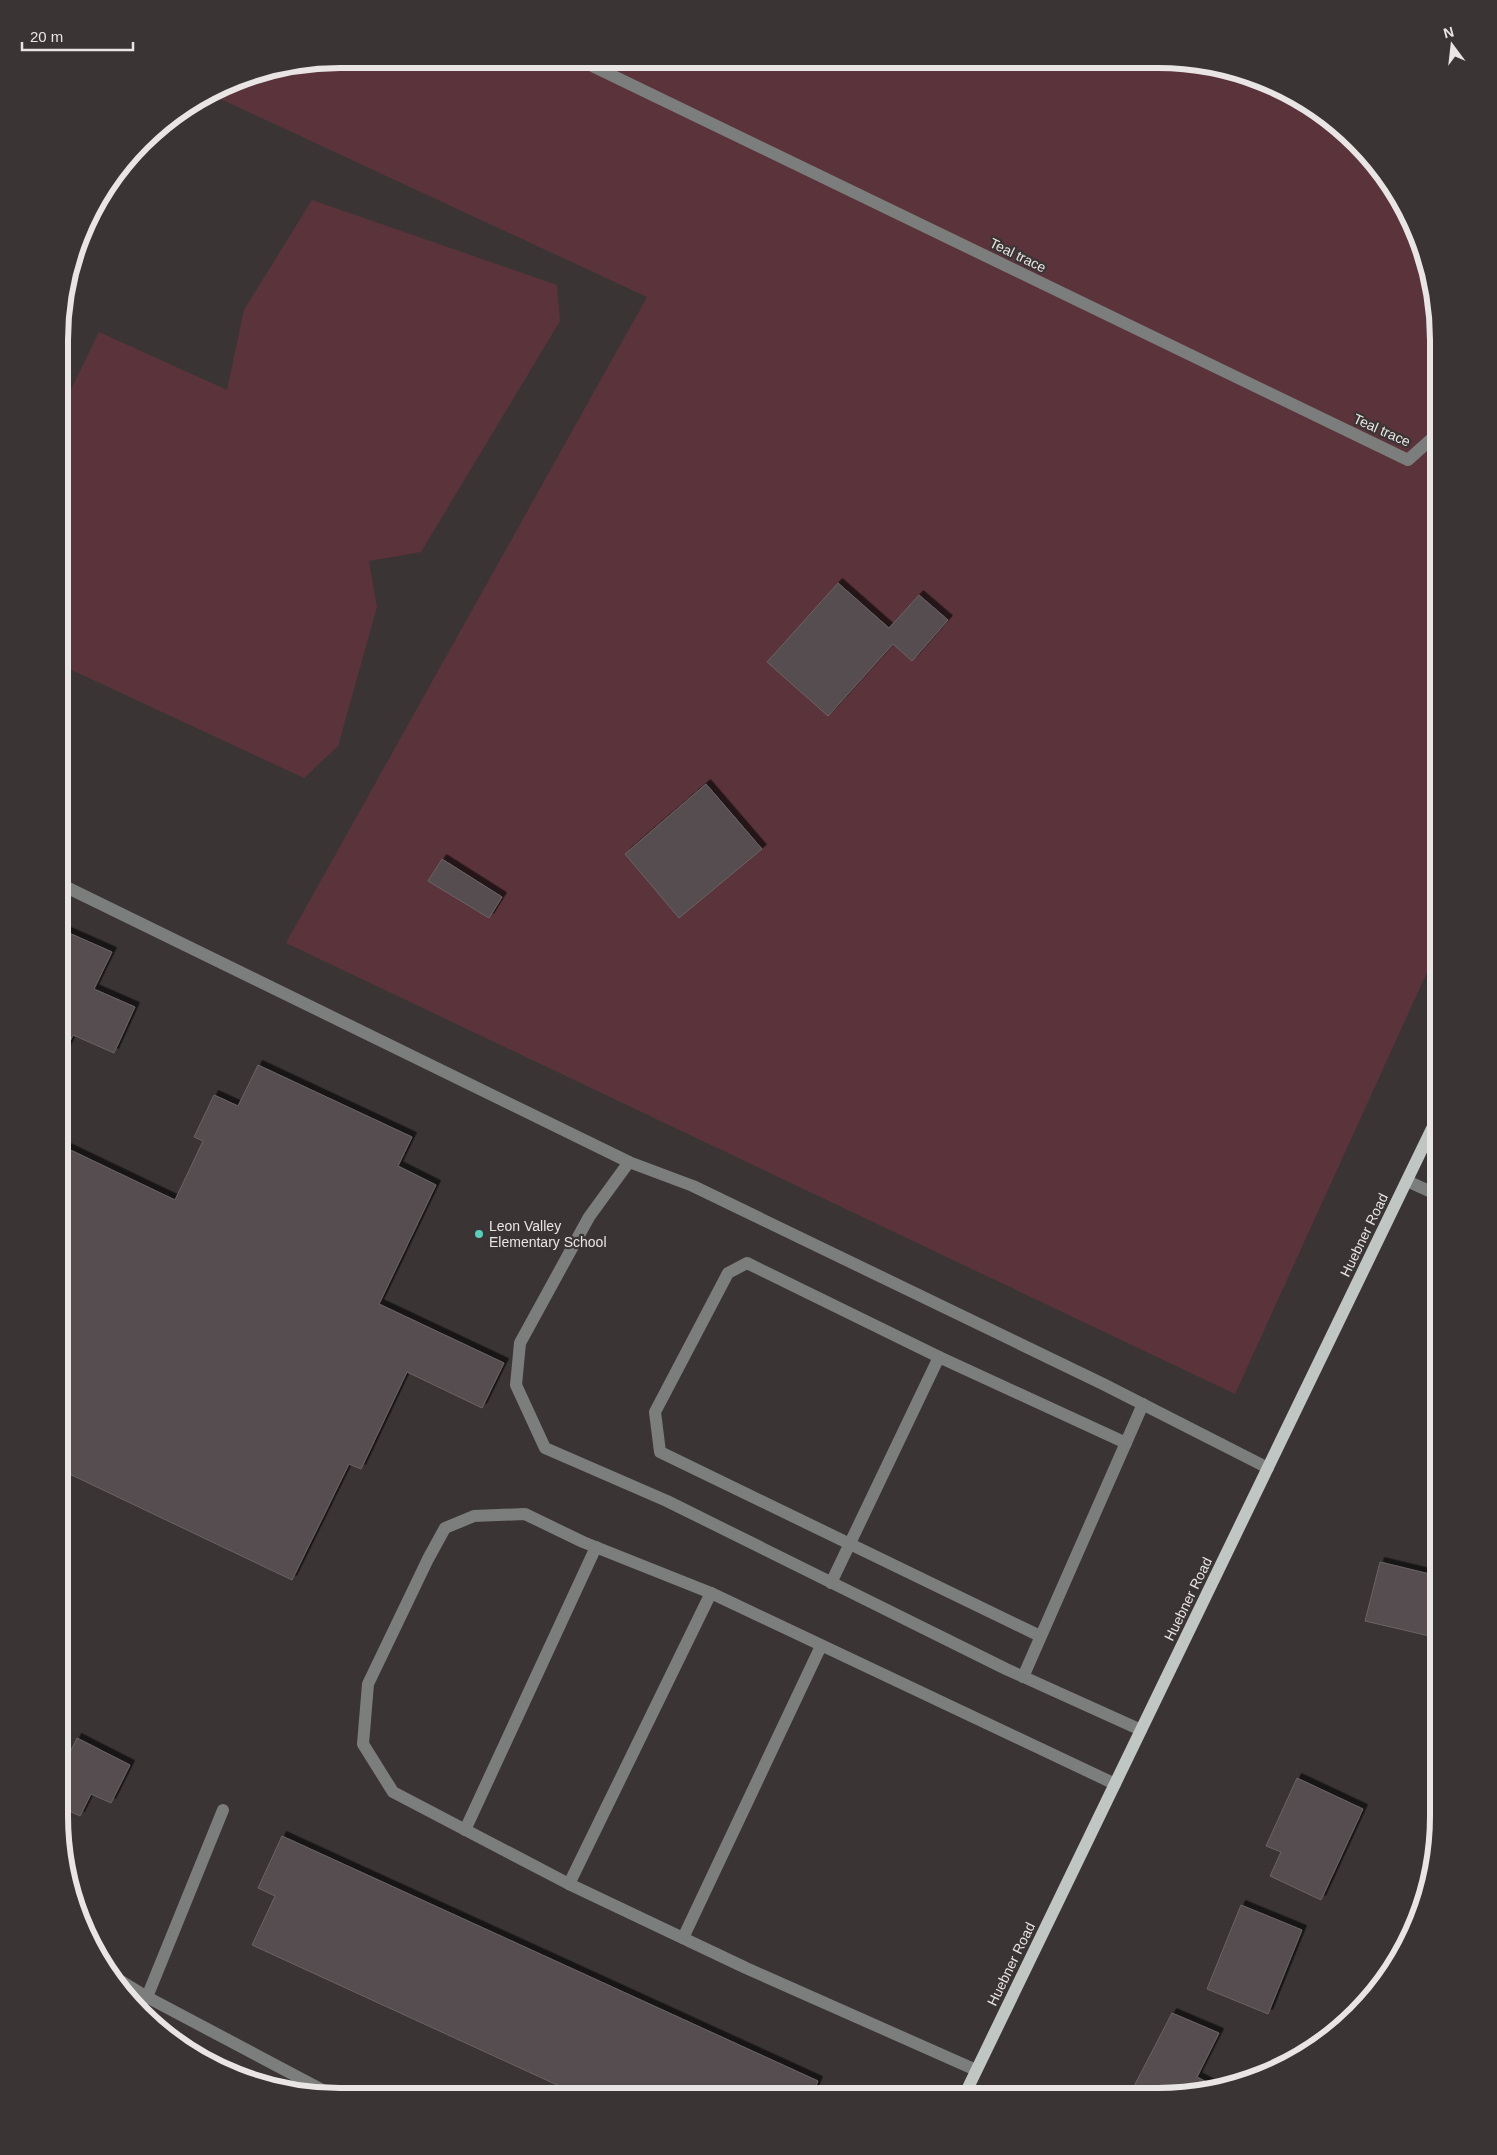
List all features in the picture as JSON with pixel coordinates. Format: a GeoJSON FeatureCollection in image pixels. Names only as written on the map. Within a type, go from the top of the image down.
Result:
{"type":"FeatureCollection","features":[{"type":"Feature","properties":{"kind":"main road","name":"Huebner Road"},"geometry":{"type":"LineString","coordinates":[[968,2088],[1430,1133]]}},
{"type":"Feature","properties":{"kind":"street","name":"Teal trace"},"geometry":{"type":"LineString","coordinates":[[595,67],[1408,460],[1430,440]]}},
{"type":"Feature","properties":{"kind":"street"},"geometry":{"type":"LineString","coordinates":[[67,887],[629,1162],[693,1186],[1143,1404],[1268,1468]]}},
{"type":"Feature","properties":{"kind":"street"},"geometry":{"type":"LineString","coordinates":[[629,1162],[589,1217],[520,1343],[516,1385],[545,1448],[666,1501],[1023,1676],[1141,1730]]}},
{"type":"Feature","properties":{"kind":"street"},"geometry":{"type":"LineString","coordinates":[[1407,1180],[1430,1191]]}},
{"type":"Feature","properties":{"kind":"street"},"geometry":{"type":"LineString","coordinates":[[1040,1636],[660,1452],[655,1412],[728,1274],[746,1263],[939,1357],[1126,1443]]}},
{"type":"Feature","properties":{"kind":"street"},"geometry":{"type":"LineString","coordinates":[[831,1582],[939,1357]]}},
{"type":"Feature","properties":{"kind":"street"},"geometry":{"type":"LineString","coordinates":[[1023,1676],[1143,1404]]}},
{"type":"Feature","properties":{"kind":"street"},"geometry":{"type":"LineString","coordinates":[[976,2070],[683,1938],[569,1884],[393,1792],[363,1744],[368,1684],[428,1559],[445,1528],[474,1516],[525,1514],[596,1547],[711,1593],[1115,1784]]}},
{"type":"Feature","properties":{"kind":"street"},"geometry":{"type":"LineString","coordinates":[[465,1830],[596,1547]]}},
{"type":"Feature","properties":{"kind":"street"},"geometry":{"type":"LineString","coordinates":[[569,1884],[711,1593]]}},
{"type":"Feature","properties":{"kind":"street"},"geometry":{"type":"LineString","coordinates":[[683,1938],[821,1646]]}},
{"type":"Feature","properties":{"kind":"street"},"geometry":{"type":"LineString","coordinates":[[141,2002],[147,1997],[223,1810]]}},
{"type":"Feature","properties":{"kind":"street"},"geometry":{"type":"LineString","coordinates":[[127,1985],[315,2086]]}},
{"type":"Feature","properties":{"kind":"shaded area"},"geometry":{"type":"Polygon","coordinates":[[[340,67],[1175,68],[1210,73],[1245,82],[1278,96],[1308,113],[1350,147],[1373,174],[1393,204],[1409,236],[1420,269],[1427,304],[1430,340],[1430,966],[1235,1394],[286,943],[647,297],[217,97],[236,88],[269,77],[304,70],[340,67]]]}},
{"type":"Feature","properties":{"kind":"shaded area"},"geometry":{"type":"Polygon","coordinates":[[[312,200],[557,285],[560,321],[421,552],[369,561],[377,607],[338,746],[304,778],[67,668],[67,398],[99,332],[227,390],[244,310],[312,200]]]}},
{"type":"Feature","properties":{"kind":"building"},"geometry":{"type":"Polygon","coordinates":[[[838,583],[889,628],[919,595],[948,620],[912,661],[893,644],[828,716],[767,662],[838,583]]]}},
{"type":"Feature","properties":{"kind":"building"},"geometry":{"type":"Polygon","coordinates":[[[706,784],[762,849],[679,918],[625,854],[706,784]]]}},
{"type":"Feature","properties":{"kind":"building"},"geometry":{"type":"Polygon","coordinates":[[[442,859],[502,897],[489,918],[428,881],[442,859]]]}},
{"type":"Feature","properties":{"kind":"building"},"geometry":{"type":"Polygon","coordinates":[[[67,932],[112,952],[94,989],[135,1007],[114,1053],[73,1035],[67,1048],[67,932]]]}},
{"type":"Feature","properties":{"kind":"building"},"geometry":{"type":"Polygon","coordinates":[[[258,1065],[412,1137],[398,1166],[436,1185],[379,1304],[504,1363],[482,1408],[407,1372],[361,1469],[349,1464],[292,1580],[67,1473],[67,1148],[175,1200],[203,1141],[194,1137],[214,1095],[238,1106],[258,1065]]]}},
{"type":"Feature","properties":{"kind":"building"},"geometry":{"type":"Polygon","coordinates":[[[1380,1562],[1430,1574],[1430,1636],[1365,1621],[1380,1562]]]}},
{"type":"Feature","properties":{"kind":"building"},"geometry":{"type":"Polygon","coordinates":[[[77,1738],[130,1765],[111,1803],[91,1794],[80,1816],[67,1810],[67,1759],[77,1738]]]}},
{"type":"Feature","properties":{"kind":"building"},"geometry":{"type":"Polygon","coordinates":[[[1297,1778],[1363,1809],[1321,1900],[1270,1876],[1281,1852],[1266,1846],[1297,1778]]]}},
{"type":"Feature","properties":{"kind":"building"},"geometry":{"type":"Polygon","coordinates":[[[282,1836],[818,2081],[815,2088],[564,2088],[252,1945],[275,1896],[258,1888],[282,1836]]]}},
{"type":"Feature","properties":{"kind":"building"},"geometry":{"type":"Polygon","coordinates":[[[1241,1905],[1302,1930],[1268,2014],[1207,1989],[1241,1905]]]}},
{"type":"Feature","properties":{"kind":"building"},"geometry":{"type":"Polygon","coordinates":[[[1172,2013],[1219,2033],[1197,2077],[1207,2082],[1175,2087],[1133,2088],[1172,2013]]]}},
{"type":"Feature","properties":{"kind":"place","name":"Leon Valley Elementary School"},"geometry":{"type":"Point","coordinates":[479,1234]}}]}
